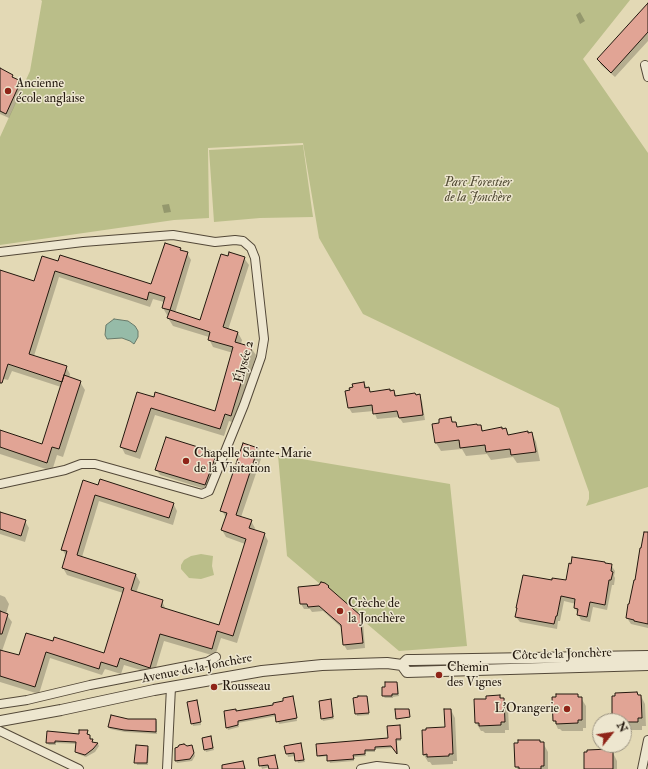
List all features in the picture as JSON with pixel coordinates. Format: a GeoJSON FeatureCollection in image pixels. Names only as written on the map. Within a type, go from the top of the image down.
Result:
{"type":"FeatureCollection","features":[{"type":"Feature","properties":{"kind":"street"},"geometry":{"type":"LineString","coordinates":[[645,65],[648,77]]}},
{"type":"Feature","properties":{"kind":"street","name":"Élysée 2"},"geometry":{"type":"LineString","coordinates":[[0,252],[83,242],[173,235],[215,242],[235,240],[243,241],[251,248],[255,258],[264,340],[261,357],[244,405],[209,491],[202,494],[94,464],[81,464],[65,470],[0,484]]}},
{"type":"Feature","properties":{"kind":"street","name":"Côte de la Jonchère"},"geometry":{"type":"LineString","coordinates":[[490,658],[648,656]]}},
{"type":"Feature","properties":{"kind":"street"},"geometry":{"type":"LineString","coordinates":[[0,704],[27,700],[90,685],[207,662],[216,657]]}},
{"type":"Feature","properties":{"kind":"street","name":"Avenue de la Jonchère"},"geometry":{"type":"LineString","coordinates":[[402,665],[406,660],[490,658]]}},
{"type":"Feature","properties":{"kind":"street","name":"Avenue de la Jonchère"},"geometry":{"type":"LineString","coordinates":[[0,721],[262,670],[322,665],[387,663],[402,665],[407,672],[476,670]]}},
{"type":"Feature","properties":{"kind":"street","name":"Côte de la Jonchère"},"geometry":{"type":"LineString","coordinates":[[476,670],[648,665]]}},
{"type":"Feature","properties":{"kind":"street"},"geometry":{"type":"LineString","coordinates":[[167,769],[171,687]]}},
{"type":"Feature","properties":{"kind":"street"},"geometry":{"type":"LineString","coordinates":[[0,731],[79,769]]}},
{"type":"Feature","properties":{"kind":"street"},"geometry":{"type":"LineString","coordinates":[[642,769],[648,740]]}},
{"type":"Feature","properties":{"kind":"street"},"geometry":{"type":"LineString","coordinates":[[361,769],[377,766],[405,769]]}},
{"type":"Feature","properties":{"kind":"green space","name":"Parc Forestier de la Jonchère"},"geometry":{"type":"Polygon","coordinates":[[[41,0],[630,0],[583,59],[648,153],[648,487],[586,506],[589,499],[589,492],[559,408],[363,314],[319,238],[303,143],[208,148],[209,218],[174,220],[0,245],[0,137],[30,71],[41,0]]]}},
{"type":"Feature","properties":{"kind":"green space"},"geometry":{"type":"Polygon","coordinates":[[[303,145],[313,217],[260,218],[214,222],[209,150],[303,145]]]}},
{"type":"Feature","properties":{"kind":"green space"},"geometry":{"type":"Polygon","coordinates":[[[278,455],[450,484],[467,646],[399,651],[287,556],[278,455]]]}},
{"type":"Feature","properties":{"kind":"green space"},"geometry":{"type":"Polygon","coordinates":[[[201,554],[213,556],[212,566],[214,575],[201,579],[189,578],[181,569],[181,565],[184,560],[191,556],[201,554]]]}},
{"type":"Feature","properties":{"kind":"shaded area"},"geometry":{"type":"Polygon","coordinates":[[[114,319],[128,321],[135,326],[138,331],[138,337],[134,344],[122,338],[107,339],[105,335],[106,325],[114,319]]]}},
{"type":"Feature","properties":{"kind":"building"},"geometry":{"type":"Polygon","coordinates":[[[648,3],[648,32],[611,73],[597,59],[648,3]]]}},
{"type":"Feature","properties":{"kind":"building","name":"Ancienne école anglaise"},"geometry":{"type":"Polygon","coordinates":[[[0,68],[13,75],[12,77],[21,81],[6,114],[0,111],[0,68]]]}},
{"type":"Feature","properties":{"kind":"building"},"geometry":{"type":"Polygon","coordinates":[[[165,243],[188,252],[170,310],[162,308],[165,297],[149,292],[147,300],[55,271],[29,354],[67,366],[62,382],[8,364],[2,383],[0,383],[0,270],[34,281],[42,256],[58,261],[60,255],[151,284],[165,243]]]}},
{"type":"Feature","properties":{"kind":"building"},"geometry":{"type":"Polygon","coordinates":[[[229,252],[245,257],[223,327],[238,332],[235,342],[252,347],[231,416],[225,414],[220,429],[151,408],[136,452],[120,447],[137,392],[154,397],[155,392],[215,411],[233,347],[208,340],[210,332],[167,318],[170,310],[200,320],[221,254],[228,256],[229,252]]]}},
{"type":"Feature","properties":{"kind":"building"},"geometry":{"type":"Polygon","coordinates":[[[64,375],[81,381],[59,449],[52,447],[47,463],[0,447],[0,430],[42,444],[64,375]]]}},
{"type":"Feature","properties":{"kind":"building"},"geometry":{"type":"Polygon","coordinates":[[[364,382],[365,388],[369,387],[370,392],[390,389],[390,391],[394,390],[395,396],[415,393],[416,395],[420,394],[423,415],[399,418],[397,411],[373,414],[372,405],[348,408],[345,391],[350,390],[349,388],[353,387],[352,384],[364,382]]]}},
{"type":"Feature","properties":{"kind":"building"},"geometry":{"type":"Polygon","coordinates":[[[451,417],[452,422],[456,422],[457,427],[477,424],[481,425],[482,431],[502,427],[502,429],[506,428],[508,435],[528,431],[528,433],[532,432],[536,452],[511,455],[510,449],[486,452],[485,445],[460,448],[459,440],[435,443],[432,424],[439,423],[439,419],[451,417]]]}},
{"type":"Feature","properties":{"kind":"building","name":"Chapelle Sainte-Marie de la Visitation"},"geometry":{"type":"Polygon","coordinates":[[[166,437],[217,453],[205,485],[155,470],[166,437]]]}},
{"type":"Feature","properties":{"kind":"building"},"geometry":{"type":"Polygon","coordinates":[[[243,443],[258,448],[236,515],[252,520],[249,528],[265,533],[233,636],[217,631],[212,649],[160,634],[150,668],[120,658],[117,667],[101,662],[99,669],[46,652],[35,687],[0,676],[0,650],[19,655],[26,633],[53,641],[54,637],[104,653],[124,588],[62,568],[67,551],[61,550],[83,480],[98,485],[100,479],[174,503],[169,518],[95,495],[77,555],[136,574],[131,590],[163,600],[161,607],[219,625],[246,539],[221,530],[227,513],[220,511],[243,443]]]}},
{"type":"Feature","properties":{"kind":"building"},"geometry":{"type":"Polygon","coordinates":[[[0,512],[26,520],[21,536],[0,529],[0,512]]]}},
{"type":"Feature","properties":{"kind":"building"},"geometry":{"type":"Polygon","coordinates":[[[644,532],[648,532],[648,624],[626,618],[644,532]]]}},
{"type":"Feature","properties":{"kind":"building"},"geometry":{"type":"Polygon","coordinates":[[[572,557],[612,564],[611,571],[613,572],[611,580],[609,580],[605,605],[590,602],[587,617],[577,615],[578,609],[574,608],[575,599],[561,596],[554,624],[515,617],[523,575],[552,580],[552,578],[566,580],[569,563],[571,564],[572,557]]]}},
{"type":"Feature","properties":{"kind":"building","name":"Crèche de la Jonchère"},"geometry":{"type":"Polygon","coordinates":[[[321,582],[329,586],[328,587],[360,615],[363,643],[343,645],[341,625],[319,606],[308,607],[307,604],[300,604],[298,587],[319,585],[321,582]]]}},
{"type":"Feature","properties":{"kind":"building"},"geometry":{"type":"Polygon","coordinates":[[[0,611],[8,614],[2,634],[0,634],[0,611]]]}},
{"type":"Feature","properties":{"kind":"building"},"geometry":{"type":"Polygon","coordinates":[[[385,682],[397,682],[398,694],[392,694],[392,696],[382,696],[382,687],[385,687],[385,682]]]}},
{"type":"Feature","properties":{"kind":"building"},"geometry":{"type":"Polygon","coordinates":[[[637,692],[638,695],[641,695],[642,718],[638,718],[638,722],[632,722],[632,713],[612,713],[612,696],[615,696],[615,693],[637,692]]]}},
{"type":"Feature","properties":{"kind":"building","name":"L'Orangerie"},"geometry":{"type":"Polygon","coordinates":[[[556,694],[578,694],[578,697],[582,697],[582,720],[578,720],[578,723],[556,724],[556,721],[553,721],[552,697],[556,697],[556,694]]]}},
{"type":"Feature","properties":{"kind":"building"},"geometry":{"type":"Polygon","coordinates":[[[500,695],[500,698],[504,698],[505,722],[501,722],[501,725],[479,726],[479,723],[475,723],[474,699],[486,699],[486,696],[500,695]]]}},
{"type":"Feature","properties":{"kind":"building"},"geometry":{"type":"Polygon","coordinates":[[[293,696],[297,718],[276,722],[275,714],[238,721],[238,725],[226,728],[224,711],[236,709],[236,711],[273,705],[273,703],[283,701],[283,698],[293,696]]]}},
{"type":"Feature","properties":{"kind":"building"},"geometry":{"type":"Polygon","coordinates":[[[358,696],[367,696],[369,713],[355,714],[353,698],[358,696]]]}},
{"type":"Feature","properties":{"kind":"building"},"geometry":{"type":"Polygon","coordinates":[[[331,699],[333,717],[321,719],[319,701],[331,699]]]}},
{"type":"Feature","properties":{"kind":"building"},"geometry":{"type":"Polygon","coordinates":[[[197,700],[201,722],[191,724],[187,702],[197,700]]]}},
{"type":"Feature","properties":{"kind":"building"},"geometry":{"type":"Polygon","coordinates":[[[395,709],[409,709],[410,717],[396,719],[395,709]]]}},
{"type":"Feature","properties":{"kind":"building"},"geometry":{"type":"Polygon","coordinates":[[[444,709],[451,709],[453,754],[449,754],[449,756],[427,757],[427,754],[423,755],[422,730],[426,730],[426,728],[445,727],[444,709]]]}},
{"type":"Feature","properties":{"kind":"building"},"geometry":{"type":"Polygon","coordinates":[[[111,715],[128,719],[156,719],[156,732],[124,730],[108,727],[111,715]]]}},
{"type":"Feature","properties":{"kind":"building"},"geometry":{"type":"Polygon","coordinates":[[[400,725],[401,739],[396,739],[397,754],[391,746],[375,747],[375,750],[365,750],[365,754],[353,755],[354,759],[327,761],[327,755],[317,756],[316,744],[388,738],[387,726],[400,725]]]}},
{"type":"Feature","properties":{"kind":"building"},"geometry":{"type":"Polygon","coordinates":[[[79,730],[88,730],[87,734],[90,735],[90,739],[93,739],[92,742],[98,743],[85,755],[75,752],[76,742],[55,741],[55,743],[46,743],[47,731],[79,734],[79,730]]]}},
{"type":"Feature","properties":{"kind":"building"},"geometry":{"type":"Polygon","coordinates":[[[211,736],[213,748],[204,750],[202,738],[211,736]]]}},
{"type":"Feature","properties":{"kind":"building"},"geometry":{"type":"Polygon","coordinates":[[[518,740],[540,740],[540,742],[544,742],[544,766],[541,766],[541,769],[519,769],[519,767],[515,767],[514,743],[518,743],[518,740]]]}},
{"type":"Feature","properties":{"kind":"building"},"geometry":{"type":"Polygon","coordinates":[[[301,743],[304,760],[295,761],[294,753],[286,754],[284,746],[301,743]]]}},
{"type":"Feature","properties":{"kind":"building"},"geometry":{"type":"Polygon","coordinates":[[[184,744],[187,746],[192,745],[194,753],[190,759],[175,761],[175,748],[184,744]]]}},
{"type":"Feature","properties":{"kind":"building"},"geometry":{"type":"Polygon","coordinates":[[[136,745],[148,746],[147,763],[134,763],[136,745]]]}},
{"type":"Feature","properties":{"kind":"building"},"geometry":{"type":"Polygon","coordinates":[[[587,750],[592,750],[592,753],[613,753],[613,769],[584,769],[584,752],[587,752],[587,750]]]}},
{"type":"Feature","properties":{"kind":"building"},"geometry":{"type":"Polygon","coordinates":[[[275,755],[278,769],[269,769],[268,765],[259,766],[258,758],[275,755]]]}},
{"type":"Feature","properties":{"kind":"building"},"geometry":{"type":"Polygon","coordinates":[[[243,761],[245,769],[222,769],[222,765],[243,761]]]}},
{"type":"Feature","properties":{"kind":"place","name":"Ancienne école anglaise"},"geometry":{"type":"Point","coordinates":[8,91]}},
{"type":"Feature","properties":{"kind":"place","name":"Chapelle Sainte-Marie de la Visitation"},"geometry":{"type":"Point","coordinates":[186,461]}},
{"type":"Feature","properties":{"kind":"place","name":"Crèche de la Jonchère"},"geometry":{"type":"Point","coordinates":[340,611]}},
{"type":"Feature","properties":{"kind":"place","name":"Chemin des Vignes"},"geometry":{"type":"Point","coordinates":[439,675]}},
{"type":"Feature","properties":{"kind":"place","name":"Rousseau"},"geometry":{"type":"Point","coordinates":[214,687]}},
{"type":"Feature","properties":{"kind":"place","name":"L'Orangerie"},"geometry":{"type":"Point","coordinates":[567,709]}}]}
